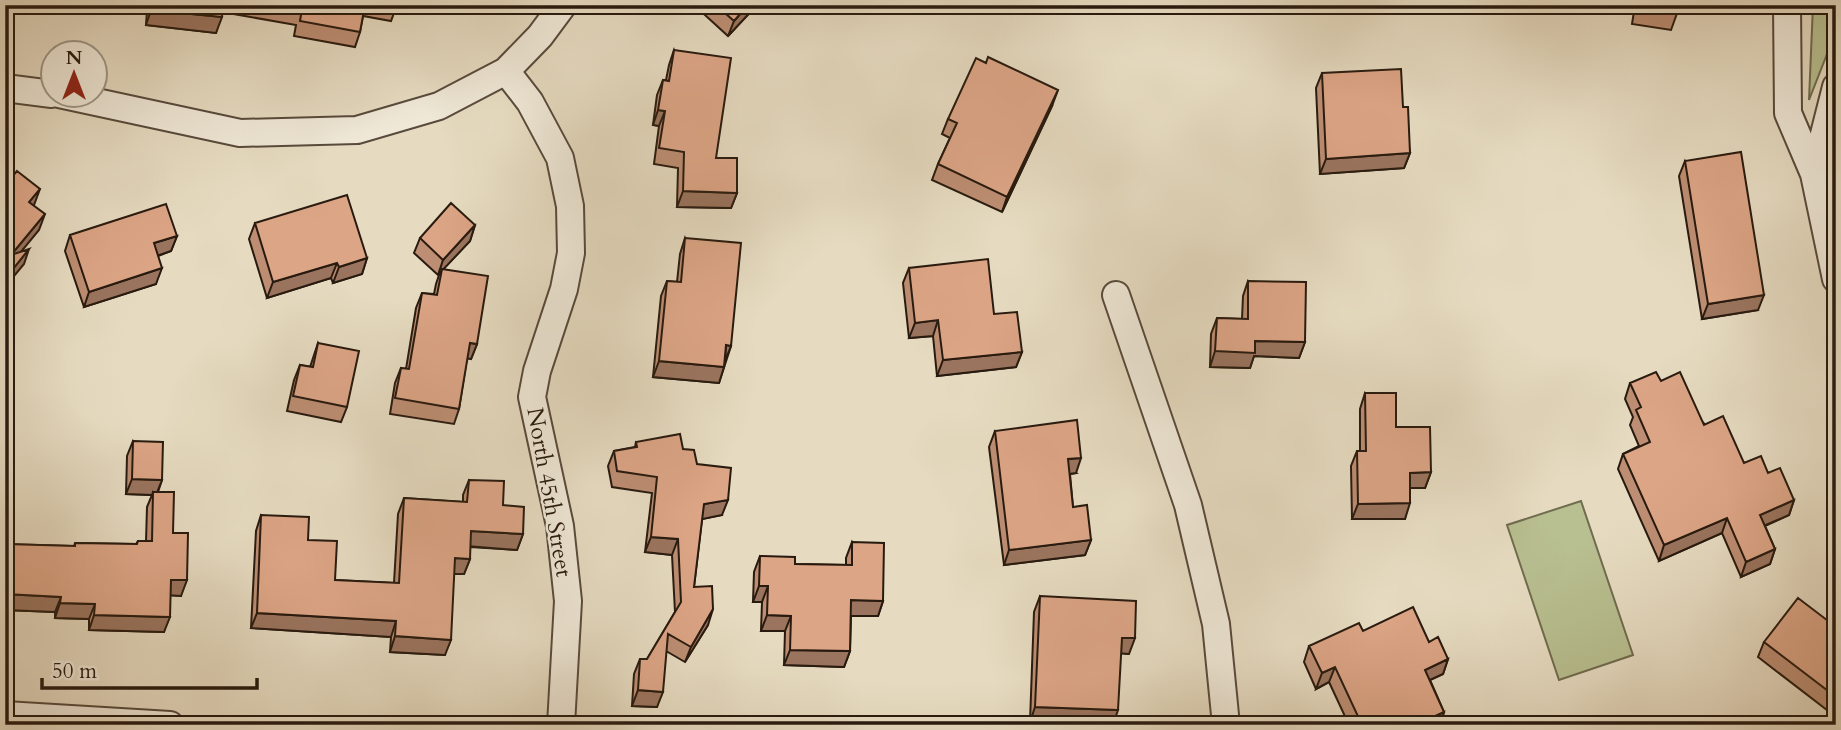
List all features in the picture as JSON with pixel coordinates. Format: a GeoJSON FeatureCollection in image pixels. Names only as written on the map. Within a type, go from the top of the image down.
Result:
{"type":"FeatureCollection","features":[{"type":"Feature","properties":{"kind":"street"},"geometry":{"type":"LineString","coordinates":[[108,105],[240,133],[357,130],[439,106],[506,71],[540,36],[563,5]]}},
{"type":"Feature","properties":{"kind":"street"},"geometry":{"type":"LineString","coordinates":[[1787,5],[1787,113],[1814,174],[1836,279]]}},
{"type":"Feature","properties":{"kind":"street","name":"North 45th Street"},"geometry":{"type":"LineString","coordinates":[[506,71],[530,102],[560,158],[570,206],[571,253],[564,289],[537,371],[532,397],[560,526],[568,601],[561,725]]}},
{"type":"Feature","properties":{"kind":"street"},"geometry":{"type":"LineString","coordinates":[[1814,174],[1836,87]]}},
{"type":"Feature","properties":{"kind":"street"},"geometry":{"type":"LineString","coordinates":[[5,88],[38,92]]}},
{"type":"Feature","properties":{"kind":"street"},"geometry":{"type":"LineString","coordinates":[[1116,295],[1188,505],[1216,624],[1226,725]]}},
{"type":"Feature","properties":{"kind":"street"},"geometry":{"type":"LineString","coordinates":[[5,715],[170,725]]}},
{"type":"Feature","properties":{"kind":"green space"},"geometry":{"type":"Polygon","coordinates":[[[1813,5],[1836,5],[1836,31],[1809,100],[1813,5]]]}},
{"type":"Feature","properties":{"kind":"green space"},"geometry":{"type":"Polygon","coordinates":[[[1581,501],[1633,655],[1559,680],[1507,525],[1581,501]]]}},
{"type":"Feature","properties":{"kind":"building"},"geometry":{"type":"Polygon","coordinates":[[[152,5],[223,5],[222,17],[151,10],[152,5]]]}},
{"type":"Feature","properties":{"kind":"building"},"geometry":{"type":"Polygon","coordinates":[[[279,5],[365,5],[360,32],[300,21],[302,9],[279,5]]]}},
{"type":"Feature","properties":{"kind":"building"},"geometry":{"type":"Polygon","coordinates":[[[716,5],[748,5],[734,21],[716,5]]]}},
{"type":"Feature","properties":{"kind":"building"},"geometry":{"type":"Polygon","coordinates":[[[674,50],[731,58],[716,158],[737,158],[737,193],[683,191],[684,152],[659,148],[665,111],[658,110],[663,80],[669,81],[674,50]]]}},
{"type":"Feature","properties":{"kind":"building"},"geometry":{"type":"Polygon","coordinates":[[[988,57],[1058,90],[1007,197],[938,164],[957,123],[948,119],[976,58],[986,63],[988,57]]]}},
{"type":"Feature","properties":{"kind":"building"},"geometry":{"type":"Polygon","coordinates":[[[1401,69],[1403,107],[1408,107],[1410,153],[1326,159],[1322,73],[1401,69]]]}},
{"type":"Feature","properties":{"kind":"building"},"geometry":{"type":"Polygon","coordinates":[[[1741,152],[1764,295],[1708,304],[1685,161],[1741,152]]]}},
{"type":"Feature","properties":{"kind":"building"},"geometry":{"type":"Polygon","coordinates":[[[17,171],[40,189],[29,202],[45,214],[11,255],[29,249],[5,279],[5,185],[17,171]]]}},
{"type":"Feature","properties":{"kind":"building"},"geometry":{"type":"Polygon","coordinates":[[[347,195],[367,258],[339,267],[337,263],[273,282],[255,223],[347,195]]]}},
{"type":"Feature","properties":{"kind":"building"},"geometry":{"type":"Polygon","coordinates":[[[451,203],[475,225],[443,260],[420,238],[451,203]]]}},
{"type":"Feature","properties":{"kind":"building"},"geometry":{"type":"Polygon","coordinates":[[[166,204],[177,236],[154,243],[162,268],[89,292],[70,235],[166,204]]]}},
{"type":"Feature","properties":{"kind":"building"},"geometry":{"type":"Polygon","coordinates":[[[685,238],[741,243],[731,346],[726,345],[724,367],[659,361],[667,281],[681,282],[685,238]]]}},
{"type":"Feature","properties":{"kind":"building"},"geometry":{"type":"Polygon","coordinates":[[[988,259],[994,314],[1017,312],[1022,352],[943,360],[938,320],[915,323],[909,268],[988,259]]]}},
{"type":"Feature","properties":{"kind":"building"},"geometry":{"type":"Polygon","coordinates":[[[442,269],[488,276],[477,344],[470,343],[459,409],[395,398],[401,368],[409,369],[422,293],[437,295],[442,269]]]}},
{"type":"Feature","properties":{"kind":"building"},"geometry":{"type":"Polygon","coordinates":[[[1248,281],[1306,282],[1305,342],[1255,341],[1255,353],[1215,351],[1217,318],[1248,319],[1248,281]]]}},
{"type":"Feature","properties":{"kind":"building"},"geometry":{"type":"Polygon","coordinates":[[[318,343],[359,351],[347,407],[293,396],[300,365],[313,367],[318,343]]]}},
{"type":"Feature","properties":{"kind":"building"},"geometry":{"type":"Polygon","coordinates":[[[1656,372],[1661,381],[1680,372],[1704,425],[1723,416],[1744,463],[1761,456],[1768,473],[1780,468],[1794,500],[1760,515],[1775,549],[1746,562],[1727,518],[1664,545],[1623,454],[1650,442],[1636,410],[1641,407],[1630,383],[1656,372]]]}},
{"type":"Feature","properties":{"kind":"building"},"geometry":{"type":"Polygon","coordinates":[[[1365,393],[1396,393],[1396,427],[1430,427],[1431,472],[1410,473],[1410,503],[1358,504],[1357,451],[1366,451],[1365,393]]]}},
{"type":"Feature","properties":{"kind":"building"},"geometry":{"type":"Polygon","coordinates":[[[1077,420],[1081,458],[1068,459],[1073,507],[1087,505],[1091,540],[1009,550],[995,431],[1077,420]]]}},
{"type":"Feature","properties":{"kind":"building"},"geometry":{"type":"Polygon","coordinates":[[[680,434],[683,449],[694,450],[697,464],[731,468],[728,500],[704,504],[694,587],[712,586],[713,609],[691,647],[668,634],[663,692],[638,690],[640,659],[647,659],[681,602],[678,539],[651,537],[657,477],[617,471],[614,451],[637,447],[636,442],[680,434]]]}},
{"type":"Feature","properties":{"kind":"building"},"geometry":{"type":"Polygon","coordinates":[[[133,441],[163,442],[162,480],[132,479],[133,441]]]}},
{"type":"Feature","properties":{"kind":"building"},"geometry":{"type":"Polygon","coordinates":[[[469,480],[504,481],[503,505],[524,507],[523,534],[471,531],[470,559],[455,558],[451,640],[395,636],[396,621],[257,613],[261,515],[309,517],[308,540],[337,541],[335,580],[399,583],[404,498],[467,502],[469,480]]]}},
{"type":"Feature","properties":{"kind":"building"},"geometry":{"type":"Polygon","coordinates":[[[153,492],[174,492],[173,533],[188,533],[187,580],[171,580],[170,617],[94,615],[95,604],[60,603],[61,597],[5,594],[5,544],[75,546],[75,543],[137,544],[138,541],[152,541],[153,492]]]}},
{"type":"Feature","properties":{"kind":"building"},"geometry":{"type":"Polygon","coordinates":[[[852,542],[884,543],[883,601],[851,600],[850,651],[790,650],[791,616],[767,615],[768,586],[759,586],[760,556],[795,557],[795,564],[852,565],[852,542]]]}},
{"type":"Feature","properties":{"kind":"building"},"geometry":{"type":"Polygon","coordinates":[[[1040,596],[1136,601],[1135,638],[1122,638],[1118,710],[1035,707],[1040,596]]]}},
{"type":"Feature","properties":{"kind":"building"},"geometry":{"type":"Polygon","coordinates":[[[1798,598],[1836,627],[1836,697],[1764,642],[1798,598]]]}},
{"type":"Feature","properties":{"kind":"building"},"geometry":{"type":"Polygon","coordinates":[[[1413,607],[1429,642],[1438,637],[1448,659],[1425,670],[1444,712],[1433,717],[1437,725],[1405,725],[1404,722],[1398,725],[1362,725],[1335,667],[1322,673],[1309,646],[1359,623],[1363,631],[1413,607]]]}}]}
